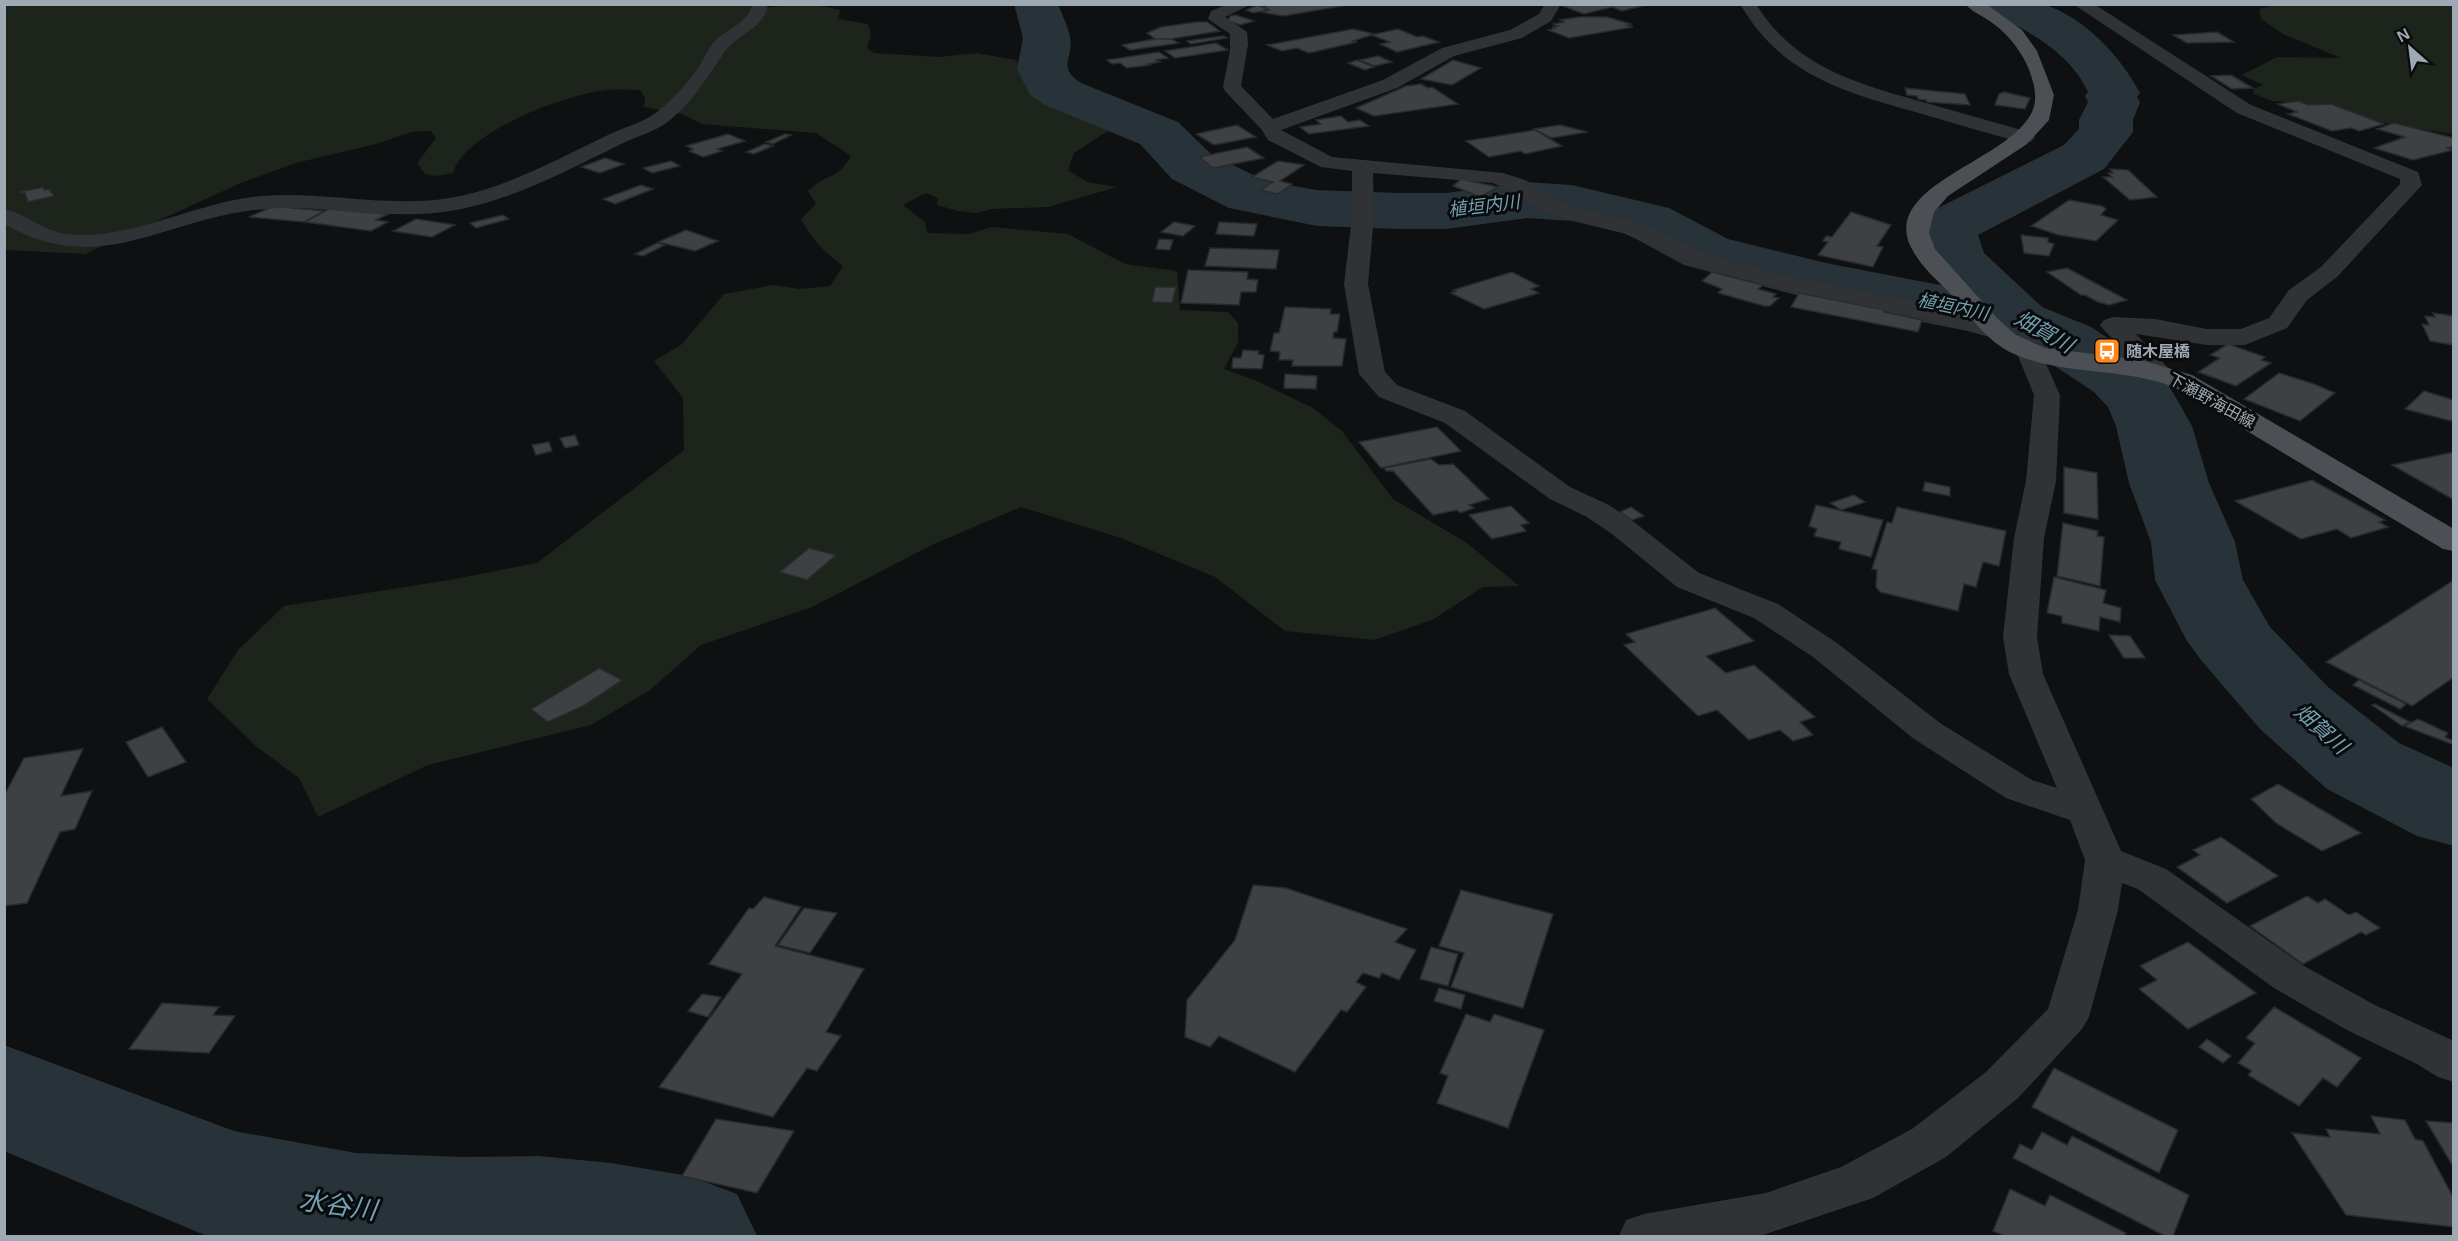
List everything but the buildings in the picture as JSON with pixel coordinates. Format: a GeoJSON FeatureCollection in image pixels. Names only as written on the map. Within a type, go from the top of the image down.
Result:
{"type":"FeatureCollection","features":[{"type":"Feature","properties":{"kind":"main road","name":"下瀬野海田線"},"geometry":{"type":"LineString","coordinates":[[1973,4],[2021,39],[2046,87],[2046,106],[2025,137],[1946,187],[1922,213],[1918,231],[1923,249],[1984,318],[2007,341],[2029,351],[2064,359],[2148,369],[2183,381],[2454,542]]}},
{"type":"Feature","properties":{"kind":"street"},"geometry":{"type":"LineString","coordinates":[[4,215],[27,231],[51,239],[91,242],[118,239],[225,208],[262,202],[300,199],[416,208],[445,206],[474,199],[559,166],[660,119],[706,70],[715,52],[726,38],[757,15],[760,4]]}},
{"type":"Feature","properties":{"kind":"street"},"geometry":{"type":"LineString","coordinates":[[1244,4],[1217,15],[1216,20],[1238,32],[1241,42],[1235,57],[1232,87],[1270,127],[1275,136],[1311,156],[1328,163],[1362,168],[1453,172],[1496,177],[1517,185],[1557,209],[1631,228],[1710,263],[1778,281],[1916,309],[1984,318]]}},
{"type":"Feature","properties":{"kind":"street"},"geometry":{"type":"LineString","coordinates":[[1270,127],[1390,84],[1428,60],[1448,52],[1516,34],[1545,17],[1553,4]]}},
{"type":"Feature","properties":{"kind":"street"},"geometry":{"type":"LineString","coordinates":[[1748,4],[1763,30],[1824,76],[1871,94],[2025,137]]}},
{"type":"Feature","properties":{"kind":"street"},"geometry":{"type":"LineString","coordinates":[[2081,4],[2119,26],[2180,69],[2244,109],[2411,176],[2411,185],[2329,272],[2298,295],[2278,323],[2245,337],[2207,337],[2155,327],[2113,325],[2148,369]]}},
{"type":"Feature","properties":{"kind":"street"},"geometry":{"type":"LineString","coordinates":[[1362,168],[1363,217],[1356,284],[1367,335],[1372,374],[1388,392],[1455,417],[1560,493],[1598,511],[1623,528],[1688,580],[1766,611],[1825,650],[1926,731],[2019,789],[2086,812]]}},
{"type":"Feature","properties":{"kind":"street"},"geometry":{"type":"LineString","coordinates":[[1644,1236],[1767,1214],[1856,1183],[1929,1143],[1993,1092],[2067,1017],[2098,910],[2105,860],[2026,674],[2020,636],[2029,538],[2041,481],[2047,395],[2029,351]]}},
{"type":"Feature","properties":{"kind":"street"},"geometry":{"type":"LineString","coordinates":[[2105,860],[2152,879],[2289,977],[2360,1017],[2433,1051],[2454,1064]]}},
{"type":"Feature","properties":{"kind":"shaded area"},"geometry":{"type":"Polygon","coordinates":[[[750,4],[752,10],[796,5],[840,10],[838,19],[868,24],[871,35],[867,48],[874,53],[939,57],[977,53],[1016,60],[1027,76],[1025,86],[1081,111],[1101,123],[1108,131],[1074,153],[1068,170],[1087,182],[1117,187],[1048,207],[992,209],[976,213],[958,211],[937,205],[938,198],[926,193],[903,205],[925,222],[927,233],[969,234],[992,227],[1068,234],[1125,264],[1177,271],[1180,310],[1228,312],[1238,323],[1238,343],[1224,369],[1257,381],[1313,408],[1342,431],[1393,499],[1467,543],[1519,586],[1483,587],[1432,620],[1374,640],[1285,631],[1215,577],[1121,538],[1021,507],[934,544],[812,607],[701,645],[650,690],[591,725],[428,765],[318,817],[299,778],[257,747],[207,699],[238,650],[284,606],[449,580],[537,563],[684,450],[683,398],[654,361],[682,344],[724,294],[773,285],[800,289],[830,286],[843,266],[819,245],[801,219],[816,204],[808,191],[841,169],[851,156],[816,133],[702,124],[682,114],[644,107],[645,98],[640,90],[608,90],[568,98],[520,117],[476,143],[461,158],[453,173],[437,176],[425,174],[417,163],[436,138],[431,131],[411,132],[376,144],[296,163],[241,183],[85,254],[5,250],[4,5],[750,4]]]}},
{"type":"Feature","properties":{"kind":"shaded area"},"geometry":{"type":"Polygon","coordinates":[[[2278,4],[2453,5],[2453,134],[2395,125],[2294,102],[2272,101],[2254,94],[2253,89],[2263,85],[2242,75],[2277,57],[2341,58],[2283,34],[2261,19],[2259,9],[2278,4]]]}},
{"type":"Feature","properties":{"kind":"waterway","name":"植垣内川"},"geometry":{"type":"LineString","coordinates":[[1036,4],[1047,38],[1042,69],[1048,84],[1063,94],[1159,133],[1192,167],[1250,196],[1317,208],[1398,211],[1446,211],[1527,200],[1572,203],[1648,221],[1706,252],[1735,260],[1826,283],[2018,321]]}},
{"type":"Feature","properties":{"kind":"waterway","name":"畑賀川"},"geometry":{"type":"LineString","coordinates":[[2008,4],[2038,19],[2085,52],[2107,79],[2114,93],[2111,96],[2114,102],[2106,120],[2106,132],[2084,157],[1955,223],[1947,234],[1954,260],[2018,321]]}},
{"type":"Feature","properties":{"kind":"waterway","name":"畑賀川"},"geometry":{"type":"LineString","coordinates":[[2018,321],[2066,342],[2119,377],[2141,398],[2154,426],[2169,483],[2193,542],[2199,580],[2233,641],[2294,708],[2363,766],[2454,811]]}},
{"type":"Feature","properties":{"kind":"waterway","name":"水谷川"},"geometry":{"type":"LineString","coordinates":[[4,1096],[227,1187],[356,1211],[463,1216],[539,1215],[611,1222],[689,1236]]}},
{"type":"Feature","properties":{"kind":"place","name":"随木屋橋"},"geometry":{"type":"Point","coordinates":[2107,351]}}]}
